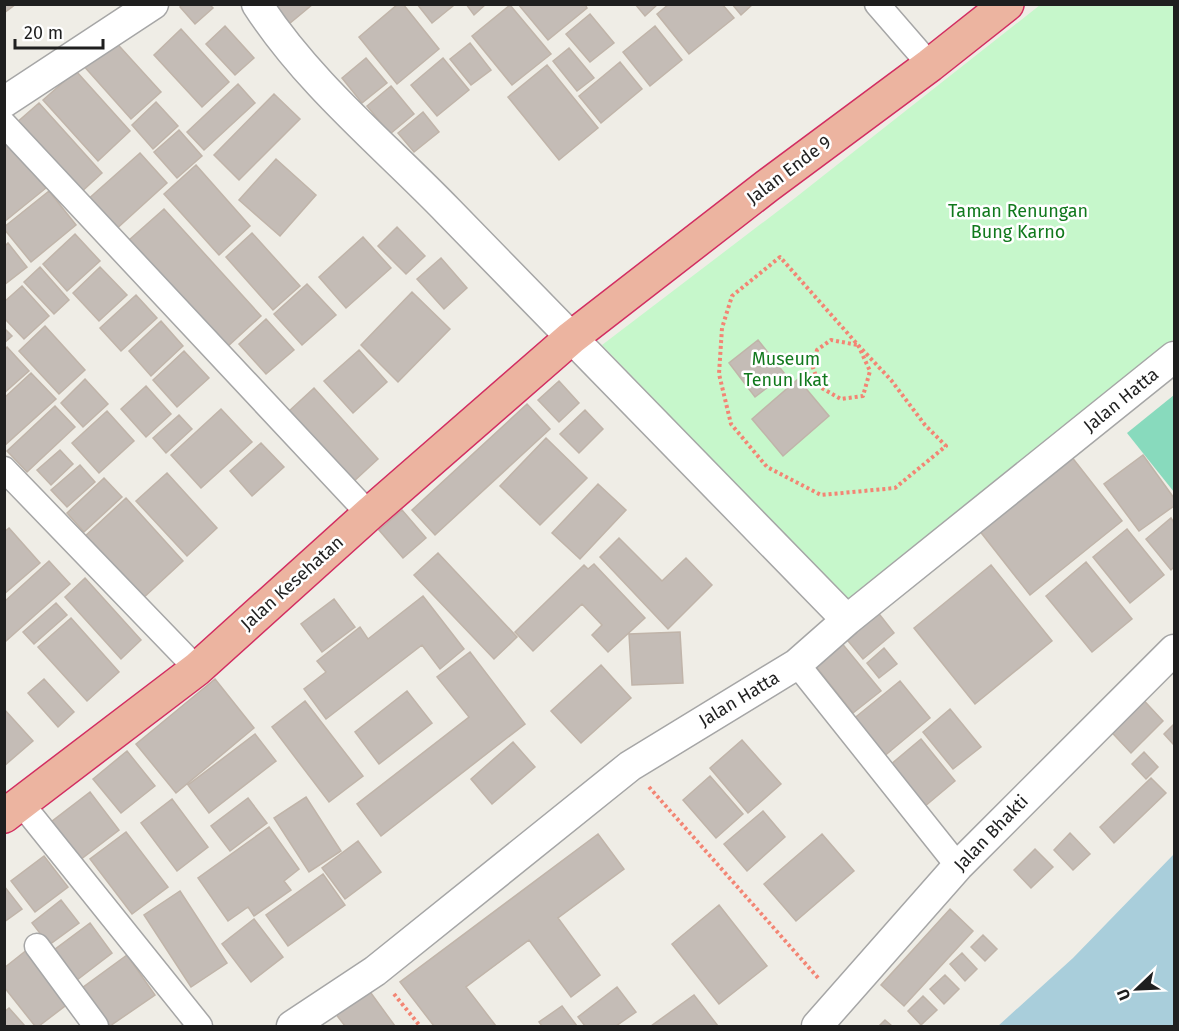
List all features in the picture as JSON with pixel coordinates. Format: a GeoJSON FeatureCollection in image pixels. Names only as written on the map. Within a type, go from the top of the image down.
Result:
{"type":"FeatureCollection","features":[{"type":"Feature","properties":{"kind":"highway","name":"Jalan Ende 9"},"geometry":{"type":"LineString","coordinates":[[571,338],[1007,4]]}},
{"type":"Feature","properties":{"kind":"highway","name":"Jalan Kesehatan"},"geometry":{"type":"LineString","coordinates":[[13,809],[197,669],[369,514],[571,338]]}},
{"type":"Feature","properties":{"kind":"street"},"geometry":{"type":"LineString","coordinates":[[153,4],[6,104],[369,514]]}},
{"type":"Feature","properties":{"kind":"street"},"geometry":{"type":"LineString","coordinates":[[257,4],[272,28],[315,77],[848,620]]}},
{"type":"Feature","properties":{"kind":"street"},"geometry":{"type":"LineString","coordinates":[[877,4],[930,64]]}},
{"type":"Feature","properties":{"kind":"street","name":"Jalan Hatta"},"geometry":{"type":"LineString","coordinates":[[292,1026],[375,970],[630,766],[797,664],[848,620],[1174,357]]}},
{"type":"Feature","properties":{"kind":"street"},"geometry":{"type":"LineString","coordinates":[[4,468],[197,669]]}},
{"type":"Feature","properties":{"kind":"street","name":"Jalan Bhakti"},"geometry":{"type":"LineString","coordinates":[[817,1026],[958,866],[1174,650]]}},
{"type":"Feature","properties":{"kind":"street"},"geometry":{"type":"LineString","coordinates":[[797,664],[958,866]]}},
{"type":"Feature","properties":{"kind":"street"},"geometry":{"type":"LineString","coordinates":[[13,809],[200,1026]]}},
{"type":"Feature","properties":{"kind":"street"},"geometry":{"type":"LineString","coordinates":[[37,946],[96,1026]]}},
{"type":"Feature","properties":{"kind":"path"},"geometry":{"type":"LineString","coordinates":[[858,345],[831,340],[817,350],[813,368],[820,387],[841,399],[863,396],[870,371],[858,345],[780,257],[732,296],[722,328],[719,374],[731,424],[767,467],[821,495],[895,488],[946,446],[925,425],[891,380],[858,345]]}},
{"type":"Feature","properties":{"kind":"path"},"geometry":{"type":"LineString","coordinates":[[630,766],[840,1002]]}},
{"type":"Feature","properties":{"kind":"path"},"geometry":{"type":"LineString","coordinates":[[375,970],[420,1026]]}},
{"type":"Feature","properties":{"kind":"green space"},"geometry":{"type":"Polygon","coordinates":[[[1040,5],[1174,5],[1174,339],[1017,466],[853,607],[602,345],[795,198],[1040,5]]]}},
{"type":"Feature","properties":{"kind":"green space"},"geometry":{"type":"Polygon","coordinates":[[[1174,395],[1174,492],[1127,433],[1174,395]]]}},
{"type":"Feature","properties":{"kind":"water"},"geometry":{"type":"Polygon","coordinates":[[[1174,854],[1174,1026],[998,1026],[1073,958],[1174,854]]]}},
{"type":"Feature","properties":{"kind":"building"},"geometry":{"type":"Polygon","coordinates":[[[4,4],[16,4],[4,13],[4,4]]]}},
{"type":"Feature","properties":{"kind":"building"},"geometry":{"type":"Polygon","coordinates":[[[182,4],[209,4],[213,8],[195,24],[180,7],[182,4]]]}},
{"type":"Feature","properties":{"kind":"building"},"geometry":{"type":"Polygon","coordinates":[[[273,4],[313,4],[289,24],[273,4]]]}},
{"type":"Feature","properties":{"kind":"building"},"geometry":{"type":"Polygon","coordinates":[[[398,4],[403,4],[439,49],[397,84],[359,37],[398,4]]]}},
{"type":"Feature","properties":{"kind":"building"},"geometry":{"type":"Polygon","coordinates":[[[417,4],[451,4],[453,6],[432,23],[417,4]]]}},
{"type":"Feature","properties":{"kind":"building"},"geometry":{"type":"Polygon","coordinates":[[[466,4],[486,4],[474,15],[466,4]]]}},
{"type":"Feature","properties":{"kind":"building"},"geometry":{"type":"Polygon","coordinates":[[[518,4],[585,4],[587,8],[548,40],[518,4]]]}},
{"type":"Feature","properties":{"kind":"building"},"geometry":{"type":"Polygon","coordinates":[[[635,4],[658,4],[645,16],[635,4]]]}},
{"type":"Feature","properties":{"kind":"building"},"geometry":{"type":"Polygon","coordinates":[[[669,4],[722,4],[734,18],[689,54],[657,14],[669,4]]]}},
{"type":"Feature","properties":{"kind":"building"},"geometry":{"type":"Polygon","coordinates":[[[732,4],[753,4],[741,15],[732,4]]]}},
{"type":"Feature","properties":{"kind":"building"},"geometry":{"type":"Polygon","coordinates":[[[510,5],[551,54],[512,85],[472,36],[510,5]]]}},
{"type":"Feature","properties":{"kind":"building"},"geometry":{"type":"Polygon","coordinates":[[[590,14],[614,43],[590,62],[566,34],[590,14]]]}},
{"type":"Feature","properties":{"kind":"building"},"geometry":{"type":"Polygon","coordinates":[[[225,26],[254,58],[235,75],[206,44],[225,26]]]}},
{"type":"Feature","properties":{"kind":"building"},"geometry":{"type":"Polygon","coordinates":[[[655,26],[682,60],[650,86],[623,52],[655,26]]]}},
{"type":"Feature","properties":{"kind":"building"},"geometry":{"type":"Polygon","coordinates":[[[181,29],[229,82],[202,107],[154,55],[181,29]]]}},
{"type":"Feature","properties":{"kind":"building"},"geometry":{"type":"Polygon","coordinates":[[[111,37],[161,92],[131,119],[82,64],[111,37]]]}},
{"type":"Feature","properties":{"kind":"building"},"geometry":{"type":"Polygon","coordinates":[[[470,43],[491,70],[471,85],[450,59],[470,43]]]}},
{"type":"Feature","properties":{"kind":"building"},"geometry":{"type":"Polygon","coordinates":[[[569,48],[594,78],[577,91],[553,61],[569,48]]]}},
{"type":"Feature","properties":{"kind":"building"},"geometry":{"type":"Polygon","coordinates":[[[366,58],[387,83],[362,103],[342,78],[366,58]]]}},
{"type":"Feature","properties":{"kind":"building"},"geometry":{"type":"Polygon","coordinates":[[[443,58],[469,90],[437,116],[411,85],[443,58]]]}},
{"type":"Feature","properties":{"kind":"building"},"geometry":{"type":"Polygon","coordinates":[[[620,62],[642,89],[601,123],[579,96],[620,62]]]}},
{"type":"Feature","properties":{"kind":"building"},"geometry":{"type":"Polygon","coordinates":[[[547,65],[598,128],[559,160],[508,97],[547,65]]]}},
{"type":"Feature","properties":{"kind":"building"},"geometry":{"type":"Polygon","coordinates":[[[76,71],[130,131],[98,161],[43,100],[76,71]]]}},
{"type":"Feature","properties":{"kind":"building"},"geometry":{"type":"Polygon","coordinates":[[[238,84],[255,103],[204,150],[187,132],[238,84]]]}},
{"type":"Feature","properties":{"kind":"building"},"geometry":{"type":"Polygon","coordinates":[[[391,86],[414,114],[390,134],[367,106],[391,86]]]}},
{"type":"Feature","properties":{"kind":"building"},"geometry":{"type":"Polygon","coordinates":[[[274,94],[300,119],[239,180],[214,155],[274,94]]]}},
{"type":"Feature","properties":{"kind":"building"},"geometry":{"type":"Polygon","coordinates":[[[156,102],[178,126],[153,149],[132,125],[156,102]]]}},
{"type":"Feature","properties":{"kind":"building"},"geometry":{"type":"Polygon","coordinates":[[[39,103],[102,173],[78,195],[15,124],[39,103]]]}},
{"type":"Feature","properties":{"kind":"building"},"geometry":{"type":"Polygon","coordinates":[[[423,112],[439,132],[414,152],[398,133],[423,112]]]}},
{"type":"Feature","properties":{"kind":"building"},"geometry":{"type":"Polygon","coordinates":[[[179,130],[202,156],[177,178],[154,152],[179,130]]]}},
{"type":"Feature","properties":{"kind":"building"},"geometry":{"type":"Polygon","coordinates":[[[4,137],[46,188],[4,222],[4,137]]]}},
{"type":"Feature","properties":{"kind":"building"},"geometry":{"type":"Polygon","coordinates":[[[140,153],[167,183],[113,232],[86,201],[140,153]]]}},
{"type":"Feature","properties":{"kind":"building"},"geometry":{"type":"Polygon","coordinates":[[[276,159],[316,195],[280,236],[239,200],[276,159]]]}},
{"type":"Feature","properties":{"kind":"building"},"geometry":{"type":"Polygon","coordinates":[[[196,165],[250,226],[219,255],[164,194],[196,165]]]}},
{"type":"Feature","properties":{"kind":"building"},"geometry":{"type":"Polygon","coordinates":[[[49,191],[76,225],[31,262],[4,227],[49,191]]]}},
{"type":"Feature","properties":{"kind":"building"},"geometry":{"type":"Polygon","coordinates":[[[164,209],[261,316],[226,348],[129,240],[164,209]]]}},
{"type":"Feature","properties":{"kind":"building"},"geometry":{"type":"Polygon","coordinates":[[[397,227],[425,256],[406,274],[378,246],[397,227]]]}},
{"type":"Feature","properties":{"kind":"building"},"geometry":{"type":"Polygon","coordinates":[[[252,233],[300,286],[273,310],[226,257],[252,233]]]}},
{"type":"Feature","properties":{"kind":"building"},"geometry":{"type":"Polygon","coordinates":[[[75,234],[100,261],[67,291],[43,264],[75,234]]]}},
{"type":"Feature","properties":{"kind":"building"},"geometry":{"type":"Polygon","coordinates":[[[363,237],[391,268],[346,308],[319,277],[363,237]]]}},
{"type":"Feature","properties":{"kind":"building"},"geometry":{"type":"Polygon","coordinates":[[[8,243],[27,267],[4,285],[4,247],[8,243]]]}},
{"type":"Feature","properties":{"kind":"building"},"geometry":{"type":"Polygon","coordinates":[[[441,258],[467,288],[444,309],[417,279],[441,258]]]}},
{"type":"Feature","properties":{"kind":"building"},"geometry":{"type":"Polygon","coordinates":[[[40,267],[69,300],[54,314],[24,282],[40,267]]]}},
{"type":"Feature","properties":{"kind":"building"},"geometry":{"type":"Polygon","coordinates":[[[100,267],[127,295],[99,321],[73,293],[100,267]]]}},
{"type":"Feature","properties":{"kind":"building"},"geometry":{"type":"Polygon","coordinates":[[[307,284],[336,315],[302,345],[274,314],[307,284]]]}},
{"type":"Feature","properties":{"kind":"building"},"geometry":{"type":"Polygon","coordinates":[[[22,286],[49,316],[24,339],[4,318],[4,302],[22,286]]]}},
{"type":"Feature","properties":{"kind":"building"},"geometry":{"type":"Polygon","coordinates":[[[412,292],[450,329],[398,382],[361,345],[412,292]]]}},
{"type":"Feature","properties":{"kind":"building"},"geometry":{"type":"Polygon","coordinates":[[[136,295],[157,318],[121,351],[100,328],[136,295]]]}},
{"type":"Feature","properties":{"kind":"building"},"geometry":{"type":"Polygon","coordinates":[[[266,319],[294,350],[266,374],[239,344],[266,319]]]}},
{"type":"Feature","properties":{"kind":"building"},"geometry":{"type":"Polygon","coordinates":[[[161,321],[183,346],[151,376],[129,351],[161,321]]]}},
{"type":"Feature","properties":{"kind":"building"},"geometry":{"type":"Polygon","coordinates":[[[45,326],[85,370],[59,394],[19,351],[45,326]]]}},
{"type":"Feature","properties":{"kind":"building"},"geometry":{"type":"Polygon","coordinates":[[[4,328],[12,336],[4,343],[4,328]]]}},
{"type":"Feature","properties":{"kind":"building"},"geometry":{"type":"Polygon","coordinates":[[[758,340],[785,374],[755,397],[729,363],[758,340]]]}},
{"type":"Feature","properties":{"kind":"building"},"geometry":{"type":"Polygon","coordinates":[[[7,347],[29,371],[4,393],[4,350],[7,347]]]}},
{"type":"Feature","properties":{"kind":"building"},"geometry":{"type":"Polygon","coordinates":[[[359,350],[387,382],[353,413],[324,381],[359,350]]]}},
{"type":"Feature","properties":{"kind":"building"},"geometry":{"type":"Polygon","coordinates":[[[184,351],[209,378],[177,407],[153,380],[184,351]]]}},
{"type":"Feature","properties":{"kind":"building"},"geometry":{"type":"Polygon","coordinates":[[[31,373],[56,399],[4,446],[4,398],[31,373]]]}},
{"type":"Feature","properties":{"kind":"building"},"geometry":{"type":"Polygon","coordinates":[[[85,379],[108,404],[83,427],[61,403],[85,379]]]}},
{"type":"Feature","properties":{"kind":"building"},"geometry":{"type":"Polygon","coordinates":[[[798,379],[829,416],[783,456],[752,419],[798,379]]]}},
{"type":"Feature","properties":{"kind":"building"},"geometry":{"type":"Polygon","coordinates":[[[559,381],[579,403],[559,422],[538,400],[559,381]]]}},
{"type":"Feature","properties":{"kind":"building"},"geometry":{"type":"Polygon","coordinates":[[[146,386],[171,414],[146,437],[121,409],[146,386]]]}},
{"type":"Feature","properties":{"kind":"building"},"geometry":{"type":"Polygon","coordinates":[[[314,388],[378,459],[352,483],[288,412],[314,388]]]}},
{"type":"Feature","properties":{"kind":"building"},"geometry":{"type":"Polygon","coordinates":[[[527,404],[550,429],[435,535],[412,510],[527,404]]]}},
{"type":"Feature","properties":{"kind":"building"},"geometry":{"type":"Polygon","coordinates":[[[55,406],[75,427],[27,472],[7,451],[55,406]]]}},
{"type":"Feature","properties":{"kind":"building"},"geometry":{"type":"Polygon","coordinates":[[[221,409],[252,442],[201,488],[171,455],[221,409]]]}},
{"type":"Feature","properties":{"kind":"building"},"geometry":{"type":"Polygon","coordinates":[[[585,410],[603,429],[579,453],[560,434],[585,410]]]}},
{"type":"Feature","properties":{"kind":"building"},"geometry":{"type":"Polygon","coordinates":[[[107,411],[134,441],[99,473],[72,443],[107,411]]]}},
{"type":"Feature","properties":{"kind":"building"},"geometry":{"type":"Polygon","coordinates":[[[179,415],[192,429],[166,453],[153,438],[179,415]]]}},
{"type":"Feature","properties":{"kind":"building"},"geometry":{"type":"Polygon","coordinates":[[[546,438],[587,478],[540,525],[500,486],[546,438]]]}},
{"type":"Feature","properties":{"kind":"building"},"geometry":{"type":"Polygon","coordinates":[[[261,443],[284,467],[252,496],[230,471],[261,443]]]}},
{"type":"Feature","properties":{"kind":"building"},"geometry":{"type":"Polygon","coordinates":[[[60,450],[73,464],[51,485],[37,470],[60,450]]]}},
{"type":"Feature","properties":{"kind":"building"},"geometry":{"type":"Polygon","coordinates":[[[1143,455],[1174,498],[1174,506],[1139,531],[1104,484],[1143,455]]]}},
{"type":"Feature","properties":{"kind":"building"},"geometry":{"type":"Polygon","coordinates":[[[1071,456],[1122,521],[1030,595],[979,530],[1071,456]]]}},
{"type":"Feature","properties":{"kind":"building"},"geometry":{"type":"Polygon","coordinates":[[[80,465],[95,482],[67,507],[51,490],[80,465]]]}},
{"type":"Feature","properties":{"kind":"building"},"geometry":{"type":"Polygon","coordinates":[[[167,473],[217,528],[187,556],[136,501],[167,473]]]}},
{"type":"Feature","properties":{"kind":"building"},"geometry":{"type":"Polygon","coordinates":[[[104,478],[122,497],[84,532],[67,513],[104,478]]]}},
{"type":"Feature","properties":{"kind":"building"},"geometry":{"type":"Polygon","coordinates":[[[598,484],[626,510],[580,559],[552,533],[598,484]]]}},
{"type":"Feature","properties":{"kind":"building"},"geometry":{"type":"Polygon","coordinates":[[[126,498],[183,561],[140,601],[83,538],[126,498]]]}},
{"type":"Feature","properties":{"kind":"building"},"geometry":{"type":"Polygon","coordinates":[[[402,510],[426,538],[403,558],[379,530],[402,510]]]}},
{"type":"Feature","properties":{"kind":"building"},"geometry":{"type":"Polygon","coordinates":[[[1171,518],[1174,523],[1174,567],[1171,570],[1146,539],[1171,518]]]}},
{"type":"Feature","properties":{"kind":"building"},"geometry":{"type":"Polygon","coordinates":[[[9,528],[40,563],[4,594],[4,532],[9,528]]]}},
{"type":"Feature","properties":{"kind":"building"},"geometry":{"type":"Polygon","coordinates":[[[1127,529],[1164,575],[1130,603],[1093,557],[1127,529]]]}},
{"type":"Feature","properties":{"kind":"building"},"geometry":{"type":"Polygon","coordinates":[[[619,538],[662,581],[686,558],[712,585],[668,629],[600,557],[619,538]]]}},
{"type":"Feature","properties":{"kind":"building"},"geometry":{"type":"Polygon","coordinates":[[[438,553],[517,637],[494,659],[414,575],[438,553]]]}},
{"type":"Feature","properties":{"kind":"building"},"geometry":{"type":"Polygon","coordinates":[[[49,561],[70,584],[6,641],[4,639],[4,602],[49,561]]]}},
{"type":"Feature","properties":{"kind":"building"},"geometry":{"type":"Polygon","coordinates":[[[1086,562],[1132,619],[1092,652],[1046,596],[1086,562]]]}},
{"type":"Feature","properties":{"kind":"building"},"geometry":{"type":"Polygon","coordinates":[[[594,564],[645,618],[608,652],[592,635],[602,625],[582,604],[533,651],[515,632],[584,565],[588,569],[594,564]]]}},
{"type":"Feature","properties":{"kind":"building"},"geometry":{"type":"Polygon","coordinates":[[[991,565],[1052,641],[975,704],[914,628],[991,565]]]}},
{"type":"Feature","properties":{"kind":"building"},"geometry":{"type":"Polygon","coordinates":[[[85,578],[141,640],[121,659],[65,597],[85,578]]]}},
{"type":"Feature","properties":{"kind":"building"},"geometry":{"type":"Polygon","coordinates":[[[423,596],[464,649],[440,669],[422,645],[326,719],[304,689],[326,672],[317,661],[360,627],[368,639],[423,596]]]}},
{"type":"Feature","properties":{"kind":"building"},"geometry":{"type":"Polygon","coordinates":[[[334,599],[355,627],[322,652],[301,624],[334,599]]]}},
{"type":"Feature","properties":{"kind":"building"},"geometry":{"type":"Polygon","coordinates":[[[56,603],[67,615],[34,644],[23,632],[56,603]]]}},
{"type":"Feature","properties":{"kind":"building"},"geometry":{"type":"Polygon","coordinates":[[[876,610],[894,633],[863,659],[844,636],[876,610]]]}},
{"type":"Feature","properties":{"kind":"building"},"geometry":{"type":"Polygon","coordinates":[[[71,618],[119,672],[87,701],[38,647],[71,618]]]}},
{"type":"Feature","properties":{"kind":"building"},"geometry":{"type":"Polygon","coordinates":[[[680,632],[683,683],[632,685],[629,634],[680,632]]]}},
{"type":"Feature","properties":{"kind":"building"},"geometry":{"type":"Polygon","coordinates":[[[840,641],[881,691],[853,713],[813,663],[840,641]]]}},
{"type":"Feature","properties":{"kind":"building"},"geometry":{"type":"Polygon","coordinates":[[[884,648],[897,664],[879,678],[867,663],[884,648]]]}},
{"type":"Feature","properties":{"kind":"building"},"geometry":{"type":"Polygon","coordinates":[[[470,652],[525,724],[381,836],[357,804],[469,717],[437,677],[470,652]]]}},
{"type":"Feature","properties":{"kind":"building"},"geometry":{"type":"Polygon","coordinates":[[[601,665],[631,698],[581,743],[551,711],[601,665]]]}},
{"type":"Feature","properties":{"kind":"building"},"geometry":{"type":"Polygon","coordinates":[[[44,679],[74,712],[58,727],[28,693],[44,679]]]}},
{"type":"Feature","properties":{"kind":"building"},"geometry":{"type":"Polygon","coordinates":[[[215,679],[254,728],[176,793],[136,744],[215,679]]]}},
{"type":"Feature","properties":{"kind":"building"},"geometry":{"type":"Polygon","coordinates":[[[900,681],[930,718],[882,758],[852,720],[900,681]]]}},
{"type":"Feature","properties":{"kind":"building"},"geometry":{"type":"Polygon","coordinates":[[[407,691],[432,723],[379,764],[355,732],[407,691]]]}},
{"type":"Feature","properties":{"kind":"building"},"geometry":{"type":"Polygon","coordinates":[[[1136,692],[1163,721],[1131,753],[1103,723],[1136,692]]]}},
{"type":"Feature","properties":{"kind":"building"},"geometry":{"type":"Polygon","coordinates":[[[305,701],[363,776],[329,802],[272,727],[305,701]]]}},
{"type":"Feature","properties":{"kind":"building"},"geometry":{"type":"Polygon","coordinates":[[[4,709],[33,741],[4,766],[4,709]]]}},
{"type":"Feature","properties":{"kind":"building"},"geometry":{"type":"Polygon","coordinates":[[[950,709],[981,747],[953,769],[923,732],[950,709]]]}},
{"type":"Feature","properties":{"kind":"building"},"geometry":{"type":"Polygon","coordinates":[[[1174,724],[1174,745],[1164,734],[1174,724]]]}},
{"type":"Feature","properties":{"kind":"building"},"geometry":{"type":"Polygon","coordinates":[[[255,734],[276,761],[209,813],[188,785],[255,734]]]}},
{"type":"Feature","properties":{"kind":"building"},"geometry":{"type":"Polygon","coordinates":[[[921,739],[955,781],[924,807],[890,765],[921,739]]]}},
{"type":"Feature","properties":{"kind":"building"},"geometry":{"type":"Polygon","coordinates":[[[742,740],[781,784],[748,813],[710,768],[742,740]]]}},
{"type":"Feature","properties":{"kind":"building"},"geometry":{"type":"Polygon","coordinates":[[[513,742],[535,767],[492,804],[471,779],[513,742]]]}},
{"type":"Feature","properties":{"kind":"building"},"geometry":{"type":"Polygon","coordinates":[[[127,751],[155,786],[121,813],[93,779],[127,751]]]}},
{"type":"Feature","properties":{"kind":"building"},"geometry":{"type":"Polygon","coordinates":[[[1144,752],[1158,767],[1146,779],[1132,764],[1144,752]]]}},
{"type":"Feature","properties":{"kind":"building"},"geometry":{"type":"Polygon","coordinates":[[[710,776],[743,814],[716,838],[683,800],[710,776]]]}},
{"type":"Feature","properties":{"kind":"building"},"geometry":{"type":"Polygon","coordinates":[[[1151,778],[1166,793],[1114,843],[1100,827],[1151,778]]]}},
{"type":"Feature","properties":{"kind":"building"},"geometry":{"type":"Polygon","coordinates":[[[90,792],[119,830],[80,860],[51,822],[90,792]]]}},
{"type":"Feature","properties":{"kind":"building"},"geometry":{"type":"Polygon","coordinates":[[[306,797],[341,851],[309,872],[274,818],[306,797]]]}},
{"type":"Feature","properties":{"kind":"building"},"geometry":{"type":"Polygon","coordinates":[[[248,798],[267,823],[230,851],[211,826],[248,798]]]}},
{"type":"Feature","properties":{"kind":"building"},"geometry":{"type":"Polygon","coordinates":[[[172,799],[208,847],[177,871],[141,823],[172,799]]]}},
{"type":"Feature","properties":{"kind":"building"},"geometry":{"type":"Polygon","coordinates":[[[763,811],[785,837],[747,871],[724,844],[763,811]]]}},
{"type":"Feature","properties":{"kind":"building"},"geometry":{"type":"Polygon","coordinates":[[[269,827],[299,869],[284,881],[291,890],[254,916],[248,907],[228,921],[198,878],[269,827]]]}},
{"type":"Feature","properties":{"kind":"building"},"geometry":{"type":"Polygon","coordinates":[[[126,832],[168,887],[132,914],[90,859],[126,832]]]}},
{"type":"Feature","properties":{"kind":"building"},"geometry":{"type":"Polygon","coordinates":[[[1070,833],[1090,854],[1073,870],[1054,850],[1070,833]]]}},
{"type":"Feature","properties":{"kind":"building"},"geometry":{"type":"Polygon","coordinates":[[[598,834],[624,869],[558,918],[600,975],[571,997],[529,940],[466,987],[496,1026],[434,1026],[400,982],[598,834]]]}},
{"type":"Feature","properties":{"kind":"building"},"geometry":{"type":"Polygon","coordinates":[[[822,834],[854,871],[796,921],[764,884],[822,834]]]}},
{"type":"Feature","properties":{"kind":"building"},"geometry":{"type":"Polygon","coordinates":[[[358,841],[381,872],[345,899],[322,868],[358,841]]]}},
{"type":"Feature","properties":{"kind":"building"},"geometry":{"type":"Polygon","coordinates":[[[1035,849],[1053,867],[1031,888],[1014,870],[1035,849]]]}},
{"type":"Feature","properties":{"kind":"building"},"geometry":{"type":"Polygon","coordinates":[[[44,856],[68,887],[35,912],[11,881],[44,856]]]}},
{"type":"Feature","properties":{"kind":"building"},"geometry":{"type":"Polygon","coordinates":[[[323,874],[345,905],[288,946],[266,915],[323,874]]]}},
{"type":"Feature","properties":{"kind":"building"},"geometry":{"type":"Polygon","coordinates":[[[4,886],[22,909],[4,922],[4,886]]]}},
{"type":"Feature","properties":{"kind":"building"},"geometry":{"type":"Polygon","coordinates":[[[180,891],[227,963],[191,987],[144,915],[180,891]]]}},
{"type":"Feature","properties":{"kind":"building"},"geometry":{"type":"Polygon","coordinates":[[[61,900],[79,923],[49,945],[32,923],[61,900]]]}},
{"type":"Feature","properties":{"kind":"building"},"geometry":{"type":"Polygon","coordinates":[[[719,905],[767,966],[719,1004],[672,944],[719,905]]]}},
{"type":"Feature","properties":{"kind":"building"},"geometry":{"type":"Polygon","coordinates":[[[950,909],[973,931],[904,1006],[881,985],[950,909]]]}},
{"type":"Feature","properties":{"kind":"building"},"geometry":{"type":"Polygon","coordinates":[[[254,919],[283,957],[251,982],[222,944],[254,919]]]}},
{"type":"Feature","properties":{"kind":"building"},"geometry":{"type":"Polygon","coordinates":[[[90,923],[112,953],[77,980],[54,950],[90,923]]]}},
{"type":"Feature","properties":{"kind":"building"},"geometry":{"type":"Polygon","coordinates":[[[983,935],[997,949],[985,961],[971,947],[983,935]]]}},
{"type":"Feature","properties":{"kind":"building"},"geometry":{"type":"Polygon","coordinates":[[[28,949],[69,1003],[39,1026],[35,1026],[4,987],[4,968],[28,949]]]}},
{"type":"Feature","properties":{"kind":"building"},"geometry":{"type":"Polygon","coordinates":[[[962,953],[977,969],[965,981],[950,964],[962,953]]]}},
{"type":"Feature","properties":{"kind":"building"},"geometry":{"type":"Polygon","coordinates":[[[127,955],[155,995],[110,1026],[82,988],[127,955]]]}},
{"type":"Feature","properties":{"kind":"building"},"geometry":{"type":"Polygon","coordinates":[[[945,975],[959,989],[944,1004],[930,989],[945,975]]]}},
{"type":"Feature","properties":{"kind":"building"},"geometry":{"type":"Polygon","coordinates":[[[617,987],[636,1012],[616,1026],[585,1026],[578,1017],[617,987]]]}},
{"type":"Feature","properties":{"kind":"building"},"geometry":{"type":"Polygon","coordinates":[[[368,989],[395,1026],[345,1026],[335,1013],[368,989]]]}},
{"type":"Feature","properties":{"kind":"building"},"geometry":{"type":"Polygon","coordinates":[[[694,995],[718,1026],[651,1026],[694,995]]]}},
{"type":"Feature","properties":{"kind":"building"},"geometry":{"type":"Polygon","coordinates":[[[923,996],[937,1010],[921,1025],[908,1011],[923,996]]]}},
{"type":"Feature","properties":{"kind":"building"},"geometry":{"type":"Polygon","coordinates":[[[562,1006],[577,1026],[542,1026],[539,1022],[562,1006]]]}},
{"type":"Feature","properties":{"kind":"building"},"geometry":{"type":"Polygon","coordinates":[[[9,1008],[25,1026],[4,1026],[4,1012],[9,1008]]]}},
{"type":"Feature","properties":{"kind":"building"},"geometry":{"type":"Polygon","coordinates":[[[885,1020],[892,1026],[879,1026],[885,1020]]]}},
{"type":"Feature","properties":{"kind":"park label","name":"Taman Renungan Bung Karno"},"geometry":{"type":"Point","coordinates":[1018,221]}},
{"type":"Feature","properties":{"kind":"park label","name":"Museum Tenun Ikat"},"geometry":{"type":"Point","coordinates":[786,370]}}]}
